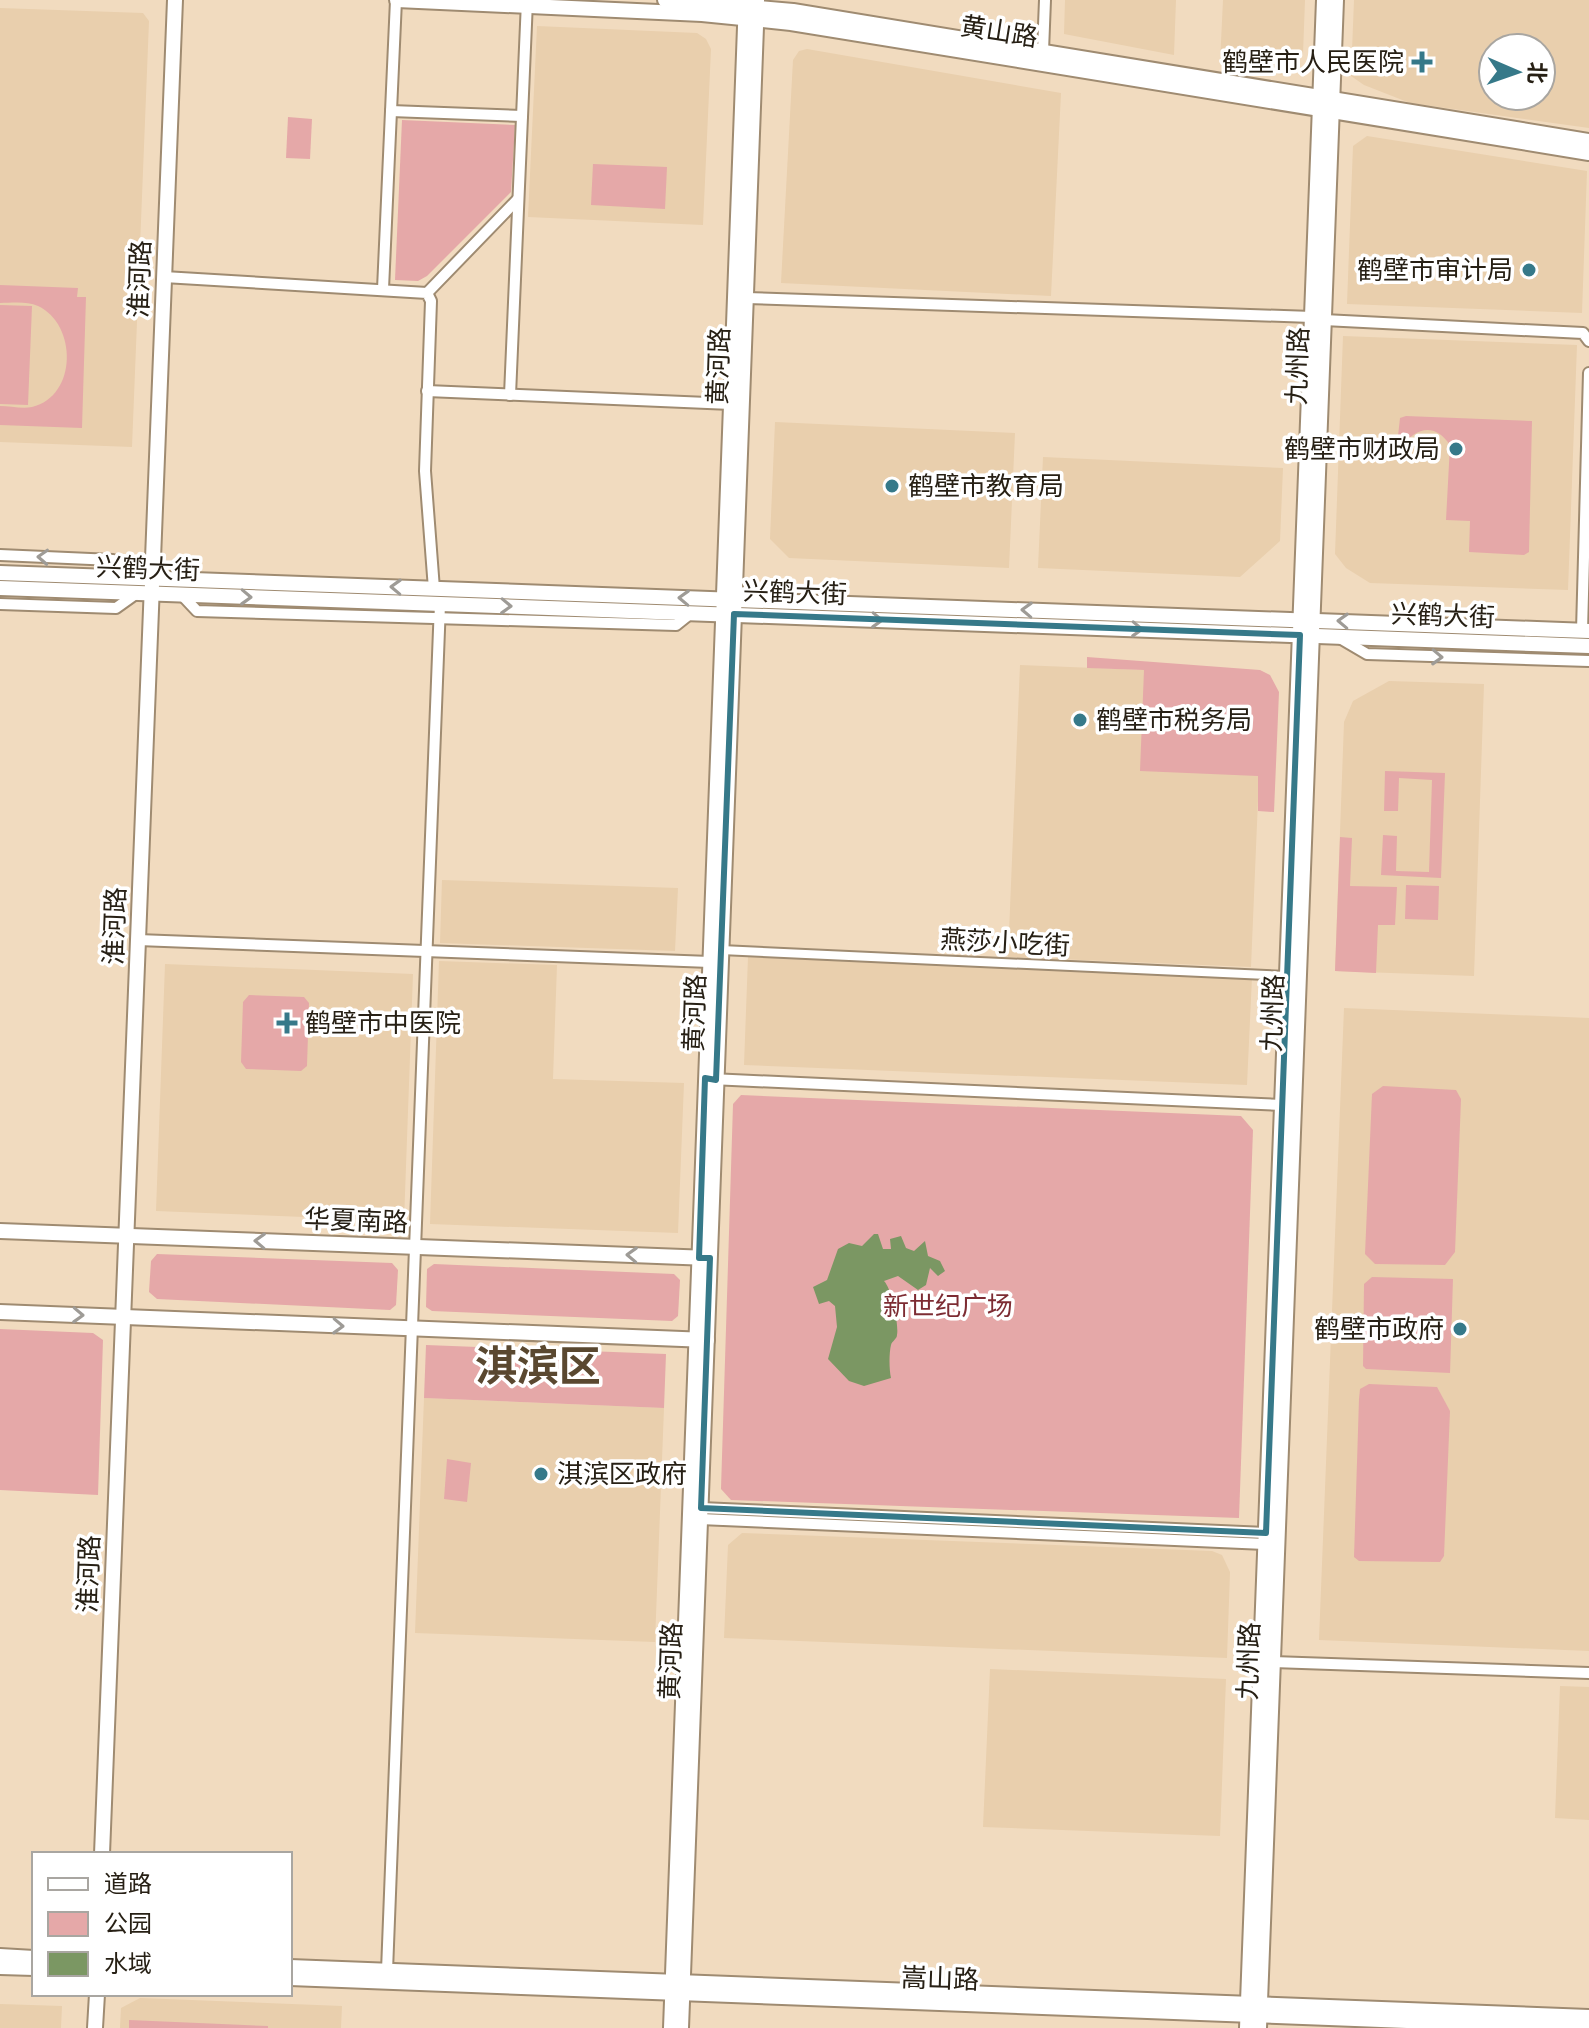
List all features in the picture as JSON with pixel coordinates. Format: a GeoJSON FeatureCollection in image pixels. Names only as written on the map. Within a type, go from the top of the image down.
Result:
{"type":"FeatureCollection","features":[{"type":"Feature","properties":{"kind":"street","name":"淮河路"},"geometry":{"type":"LineString","coordinates":[[102,1852],[138,940],[144,586],[164,277],[175,0]]}},
{"type":"Feature","properties":{"kind":"street"},"geometry":{"type":"LineString","coordinates":[[383,289],[396,0]]}},
{"type":"Feature","properties":{"kind":"street","name":"黄山路"},"geometry":{"type":"LineString","coordinates":[[396,0],[752,8],[1326,104],[1589,141]]}},
{"type":"Feature","properties":{"kind":"street","name":"黄山路"},"geometry":{"type":"LineString","coordinates":[[665,0],[752,8],[1043,51],[1589,153]]}},
{"type":"Feature","properties":{"kind":"street"},"geometry":{"type":"LineString","coordinates":[[1043,51],[1045,0]]}},
{"type":"Feature","properties":{"kind":"street","name":"九州路"},"geometry":{"type":"LineString","coordinates":[[1253,2016],[1273,1662],[1326,104],[1324,0]]}},
{"type":"Feature","properties":{"kind":"street","name":"九州路"},"geometry":{"type":"LineString","coordinates":[[1326,104],[1336,0]]}},
{"type":"Feature","properties":{"kind":"street"},"geometry":{"type":"LineString","coordinates":[[510,395],[527,3]]}},
{"type":"Feature","properties":{"kind":"street","name":"黄河路"},"geometry":{"type":"LineString","coordinates":[[711,1079],[710,962],[746,298],[752,8]]}},
{"type":"Feature","properties":{"kind":"street","name":"黄河路"},"geometry":{"type":"LineString","coordinates":[[681,2028],[677,1988],[704,1258],[711,1079],[721,950],[731,404],[752,8]]}},
{"type":"Feature","properties":{"kind":"street"},"geometry":{"type":"LineString","coordinates":[[391,111],[522,116]]}},
{"type":"Feature","properties":{"kind":"street"},"geometry":{"type":"LineString","coordinates":[[427,293],[518,199]]}},
{"type":"Feature","properties":{"kind":"street"},"geometry":{"type":"LineString","coordinates":[[164,277],[427,293]]}},
{"type":"Feature","properties":{"kind":"street"},"geometry":{"type":"LineString","coordinates":[[427,293],[431,301],[425,471],[434,589]]}},
{"type":"Feature","properties":{"kind":"street"},"geometry":{"type":"LineString","coordinates":[[746,298],[1318,318],[1583,333],[1589,341]]}},
{"type":"Feature","properties":{"kind":"street"},"geometry":{"type":"LineString","coordinates":[[1585,631],[1589,373]]}},
{"type":"Feature","properties":{"kind":"street"},"geometry":{"type":"LineString","coordinates":[[427,391],[731,404]]}},
{"type":"Feature","properties":{"kind":"street"},"geometry":{"type":"LineString","coordinates":[[0,555],[113,560],[144,586],[116,608],[0,604]]}},
{"type":"Feature","properties":{"kind":"street","name":"兴鹤大街"},"geometry":{"type":"LineString","coordinates":[[0,573],[144,586],[181,594],[691,613],[729,607]]}},
{"type":"Feature","properties":{"kind":"street","name":"兴鹤大街"},"geometry":{"type":"LineString","coordinates":[[0,588],[434,589],[729,607],[1306,627],[1585,631]]}},
{"type":"Feature","properties":{"kind":"street"},"geometry":{"type":"LineString","coordinates":[[181,594],[197,611],[676,625],[691,613]]}},
{"type":"Feature","properties":{"kind":"street"},"geometry":{"type":"LineString","coordinates":[[387,1971],[440,604]]}},
{"type":"Feature","properties":{"kind":"street","name":"九州路"},"geometry":{"type":"LineString","coordinates":[[1253,2016],[1265,1538],[1287,976],[1306,627]]}},
{"type":"Feature","properties":{"kind":"street","name":"兴鹤大街"},"geometry":{"type":"LineString","coordinates":[[1306,627],[1337,636],[1589,646]]}},
{"type":"Feature","properties":{"kind":"street"},"geometry":{"type":"LineString","coordinates":[[1337,636],[1367,654],[1589,661]]}},
{"type":"Feature","properties":{"kind":"street"},"geometry":{"type":"LineString","coordinates":[[138,940],[710,962]]}},
{"type":"Feature","properties":{"kind":"street","name":"燕莎小吃街"},"geometry":{"type":"LineString","coordinates":[[721,950],[1287,976]]}},
{"type":"Feature","properties":{"kind":"street"},"geometry":{"type":"LineString","coordinates":[[711,1079],[1282,1105]]}},
{"type":"Feature","properties":{"kind":"street","name":"华夏南路"},"geometry":{"type":"LineString","coordinates":[[0,1231],[704,1258]]}},
{"type":"Feature","properties":{"kind":"street"},"geometry":{"type":"LineString","coordinates":[[0,1312],[701,1340]]}},
{"type":"Feature","properties":{"kind":"street","name":"黄河路"},"geometry":{"type":"LineString","coordinates":[[671,2028],[677,1988],[700,1514],[701,1340]]}},
{"type":"Feature","properties":{"kind":"street"},"geometry":{"type":"LineString","coordinates":[[700,1514],[1265,1538]]}},
{"type":"Feature","properties":{"kind":"street"},"geometry":{"type":"LineString","coordinates":[[1273,1662],[1589,1673]]}},
{"type":"Feature","properties":{"kind":"street"},"geometry":{"type":"LineString","coordinates":[[0,1956],[32,1958]]}},
{"type":"Feature","properties":{"kind":"street"},"geometry":{"type":"LineString","coordinates":[[0,1967],[32,1968]]}},
{"type":"Feature","properties":{"kind":"street","name":"嵩山路"},"geometry":{"type":"LineString","coordinates":[[292,1967],[1253,2016],[1589,2028]]}},
{"type":"Feature","properties":{"kind":"street","name":"嵩山路"},"geometry":{"type":"LineString","coordinates":[[292,1978],[677,1988]]}},
{"type":"Feature","properties":{"kind":"street"},"geometry":{"type":"LineString","coordinates":[[95,2028],[97,1996]]}},
{"type":"Feature","properties":{"kind":"street","name":"嵩山路"},"geometry":{"type":"LineString","coordinates":[[1253,2016],[1589,2017]]}},
{"type":"Feature","properties":{"kind":"highlighted area"},"geometry":{"type":"Polygon","coordinates":[[[734,614],[1300,635],[1266,1533],[701,1508],[710,1258],[699,1258],[705,1078],[716,1080],[734,614]]]}},
{"type":"Feature","properties":{"kind":"shaded area"},"geometry":{"type":"Polygon","coordinates":[[[1065,0],[1176,0],[1174,55],[1064,34],[1065,0]]]}},
{"type":"Feature","properties":{"kind":"shaded area"},"geometry":{"type":"Polygon","coordinates":[[[1223,0],[1305,0],[1303,54],[1283,75],[1220,63],[1223,0]]]}},
{"type":"Feature","properties":{"kind":"shaded area","name":"鹤壁市人民医院"},"geometry":{"type":"Polygon","coordinates":[[[1354,0],[1589,0],[1589,128],[1410,103],[1364,85],[1351,76],[1354,0]]]}},
{"type":"Feature","properties":{"kind":"shaded area"},"geometry":{"type":"Polygon","coordinates":[[[0,8],[143,13],[149,21],[132,447],[0,442],[0,8]]]}},
{"type":"Feature","properties":{"kind":"shaded area"},"geometry":{"type":"Polygon","coordinates":[[[537,26],[697,33],[706,39],[711,49],[703,225],[528,217],[537,26]]]}},
{"type":"Feature","properties":{"kind":"shaded area"},"geometry":{"type":"Polygon","coordinates":[[[807,49],[1061,93],[1051,296],[781,283],[793,60],[799,51],[807,49]]]}},
{"type":"Feature","properties":{"kind":"shaded area"},"geometry":{"type":"Polygon","coordinates":[[[1367,136],[1587,171],[1582,313],[1347,304],[1353,146],[1367,136]]]}},
{"type":"Feature","properties":{"kind":"shaded area","name":"鹤壁市财政局"},"geometry":{"type":"Polygon","coordinates":[[[1343,336],[1577,345],[1568,590],[1370,583],[1346,568],[1335,554],[1343,336]]]}},
{"type":"Feature","properties":{"kind":"shaded area","name":"鹤壁市教育局"},"geometry":{"type":"Polygon","coordinates":[[[775,422],[1015,433],[1009,568],[789,558],[770,539],[775,422]]]}},
{"type":"Feature","properties":{"kind":"shaded area"},"geometry":{"type":"Polygon","coordinates":[[[1043,457],[1283,468],[1280,541],[1240,577],[1038,568],[1043,457]]]}},
{"type":"Feature","properties":{"kind":"shaded area"},"geometry":{"type":"Polygon","coordinates":[[[1020,665],[1144,670],[1259,776],[1251,967],[1008,957],[1020,665]]]}},
{"type":"Feature","properties":{"kind":"shaded area"},"geometry":{"type":"Polygon","coordinates":[[[1389,681],[1484,684],[1474,976],[1335,971],[1344,722],[1353,701],[1389,681]]]}},
{"type":"Feature","properties":{"kind":"shaded area"},"geometry":{"type":"Polygon","coordinates":[[[442,880],[678,888],[675,951],[440,943],[442,880]]]}},
{"type":"Feature","properties":{"kind":"shaded area"},"geometry":{"type":"Polygon","coordinates":[[[748,957],[1252,977],[1247,1085],[744,1065],[748,957]]]}},
{"type":"Feature","properties":{"kind":"shaded area"},"geometry":{"type":"Polygon","coordinates":[[[439,961],[557,965],[553,1079],[684,1083],[678,1233],[430,1224],[439,961]]]}},
{"type":"Feature","properties":{"kind":"shaded area"},"geometry":{"type":"Polygon","coordinates":[[[165,964],[413,974],[404,1221],[156,1211],[165,964]]]}},
{"type":"Feature","properties":{"kind":"shaded area","name":"鹤壁市政府"},"geometry":{"type":"Polygon","coordinates":[[[1344,1008],[1589,1018],[1589,1651],[1319,1640],[1344,1008]]]}},
{"type":"Feature","properties":{"kind":"shaded area","name":"淇滨区政府"},"geometry":{"type":"Polygon","coordinates":[[[424,1398],[664,1408],[655,1642],[415,1633],[424,1398]]]}},
{"type":"Feature","properties":{"kind":"shaded area"},"geometry":{"type":"Polygon","coordinates":[[[742,1533],[1212,1551],[1222,1555],[1230,1572],[1227,1658],[724,1638],[728,1545],[742,1533]]]}},
{"type":"Feature","properties":{"kind":"shaded area"},"geometry":{"type":"Polygon","coordinates":[[[990,1669],[1226,1679],[1220,1836],[983,1827],[990,1669]]]}},
{"type":"Feature","properties":{"kind":"shaded area"},"geometry":{"type":"Polygon","coordinates":[[[1560,1686],[1589,1687],[1589,1820],[1555,1818],[1560,1686]]]}},
{"type":"Feature","properties":{"kind":"shaded area"},"geometry":{"type":"Polygon","coordinates":[[[140,1998],[342,2006],[341,2028],[120,2028],[121,2008],[140,1998]]]}},
{"type":"Feature","properties":{"kind":"shaded area"},"geometry":{"type":"Polygon","coordinates":[[[0,2004],[62,2006],[61,2028],[0,2028],[0,2004]]]}},
{"type":"Feature","properties":{"kind":"green space"},"geometry":{"type":"Polygon","coordinates":[[[288,117],[312,119],[310,159],[286,158],[288,117]]]}},
{"type":"Feature","properties":{"kind":"green space"},"geometry":{"type":"Polygon","coordinates":[[[402,120],[515,125],[511,192],[427,276],[418,281],[395,280],[402,120]]]}},
{"type":"Feature","properties":{"kind":"green space"},"geometry":{"type":"Polygon","coordinates":[[[593,164],[667,167],[665,209],[591,205],[593,164]]]}},
{"type":"Feature","properties":{"kind":"green space"},"geometry":{"type":"Polygon","coordinates":[[[0,285],[78,288],[77,297],[86,297],[82,428],[0,425],[0,406],[28,408],[47,400],[58,389],[67,359],[60,328],[51,315],[34,304],[0,303],[0,285]]]}},
{"type":"Feature","properties":{"kind":"green space"},"geometry":{"type":"Polygon","coordinates":[[[0,305],[32,306],[28,405],[0,404],[0,305]]]}},
{"type":"Feature","properties":{"kind":"green space"},"geometry":{"type":"Polygon","coordinates":[[[1400,418],[1532,421],[1529,552],[1524,555],[1469,552],[1470,521],[1446,520],[1450,445],[1438,433],[1425,430],[1413,435],[1401,447],[1398,436],[1400,418]]]}},
{"type":"Feature","properties":{"kind":"green space"},"geometry":{"type":"Polygon","coordinates":[[[1087,657],[1260,670],[1270,675],[1279,692],[1274,812],[1258,811],[1258,776],[1140,771],[1144,670],[1087,668],[1087,657]]]}},
{"type":"Feature","properties":{"kind":"green space"},"geometry":{"type":"Polygon","coordinates":[[[1385,771],[1445,773],[1441,878],[1381,875],[1383,835],[1397,836],[1396,871],[1429,872],[1432,780],[1399,778],[1398,811],[1384,811],[1385,771]]]}},
{"type":"Feature","properties":{"kind":"green space"},"geometry":{"type":"Polygon","coordinates":[[[1340,837],[1352,838],[1350,886],[1397,887],[1395,925],[1378,925],[1376,973],[1335,971],[1340,837]]]}},
{"type":"Feature","properties":{"kind":"green space"},"geometry":{"type":"Polygon","coordinates":[[[1406,885],[1439,886],[1438,920],[1405,919],[1406,885]]]}},
{"type":"Feature","properties":{"kind":"green space"},"geometry":{"type":"Polygon","coordinates":[[[249,995],[304,997],[309,1003],[307,1066],[301,1071],[246,1069],[241,1062],[243,1002],[249,995]]]}},
{"type":"Feature","properties":{"kind":"green space"},"geometry":{"type":"Polygon","coordinates":[[[1383,1086],[1456,1090],[1461,1099],[1455,1252],[1445,1265],[1375,1264],[1365,1254],[1372,1094],[1383,1086]]]}},
{"type":"Feature","properties":{"kind":"green space","name":"新世纪广场"},"geometry":{"type":"Polygon","coordinates":[[[741,1095],[1241,1116],[1253,1130],[1239,1518],[731,1500],[721,1489],[733,1104],[741,1095]]]}},
{"type":"Feature","properties":{"kind":"green space"},"geometry":{"type":"Polygon","coordinates":[[[157,1254],[392,1263],[398,1270],[396,1305],[390,1310],[157,1299],[149,1292],[151,1261],[157,1254]]]}},
{"type":"Feature","properties":{"kind":"green space"},"geometry":{"type":"Polygon","coordinates":[[[434,1264],[674,1274],[680,1280],[678,1316],[672,1321],[432,1311],[426,1307],[427,1269],[434,1264]]]}},
{"type":"Feature","properties":{"kind":"green space"},"geometry":{"type":"Polygon","coordinates":[[[1372,1277],[1453,1279],[1450,1373],[1366,1369],[1363,1366],[1364,1284],[1372,1277]]]}},
{"type":"Feature","properties":{"kind":"green space"},"geometry":{"type":"Polygon","coordinates":[[[0,1329],[93,1333],[103,1340],[98,1495],[0,1490],[0,1329]]]}},
{"type":"Feature","properties":{"kind":"green space"},"geometry":{"type":"Polygon","coordinates":[[[426,1345],[666,1354],[664,1408],[424,1398],[426,1345]]]}},
{"type":"Feature","properties":{"kind":"green space"},"geometry":{"type":"Polygon","coordinates":[[[1369,1384],[1437,1387],[1450,1411],[1444,1556],[1440,1562],[1359,1561],[1354,1557],[1359,1399],[1360,1389],[1369,1384]]]}},
{"type":"Feature","properties":{"kind":"green space"},"geometry":{"type":"Polygon","coordinates":[[[447,1459],[471,1463],[467,1502],[444,1499],[447,1459]]]}},
{"type":"Feature","properties":{"kind":"green space"},"geometry":{"type":"Polygon","coordinates":[[[129,2020],[268,2026],[268,2028],[129,2028],[129,2020]]]}},
{"type":"Feature","properties":{"kind":"water"},"geometry":{"type":"Polygon","coordinates":[[[878,1234],[883,1249],[891,1249],[890,1239],[901,1236],[906,1248],[914,1251],[925,1241],[928,1256],[940,1261],[945,1271],[938,1276],[930,1268],[926,1285],[918,1290],[898,1276],[884,1281],[892,1299],[897,1324],[897,1336],[890,1352],[891,1378],[864,1386],[849,1381],[828,1359],[837,1327],[835,1306],[829,1301],[819,1304],[813,1287],[827,1280],[838,1249],[849,1243],[862,1246],[878,1234]]]}},
{"type":"Feature","properties":{"kind":"place","name":"鹤壁市人民医院"},"geometry":{"type":"Point","coordinates":[1422,62]}},
{"type":"Feature","properties":{"kind":"place","name":"鹤壁市审计局"},"geometry":{"type":"Point","coordinates":[1529,270]}},
{"type":"Feature","properties":{"kind":"place","name":"鹤壁市财政局"},"geometry":{"type":"Point","coordinates":[1456,449]}},
{"type":"Feature","properties":{"kind":"place","name":"鹤壁市教育局"},"geometry":{"type":"Point","coordinates":[892,486]}},
{"type":"Feature","properties":{"kind":"place","name":"鹤壁市税务局"},"geometry":{"type":"Point","coordinates":[1080,720]}},
{"type":"Feature","properties":{"kind":"place","name":"鹤壁市中医院"},"geometry":{"type":"Point","coordinates":[287,1023]}},
{"type":"Feature","properties":{"kind":"place","name":"鹤壁市政府"},"geometry":{"type":"Point","coordinates":[1460,1329]}},
{"type":"Feature","properties":{"kind":"place","name":"淇滨区政府"},"geometry":{"type":"Point","coordinates":[541,1474]}},
{"type":"Feature","properties":{"kind":"district","name":"淇滨区"},"geometry":{"type":"Point","coordinates":[538,1368]}}]}
